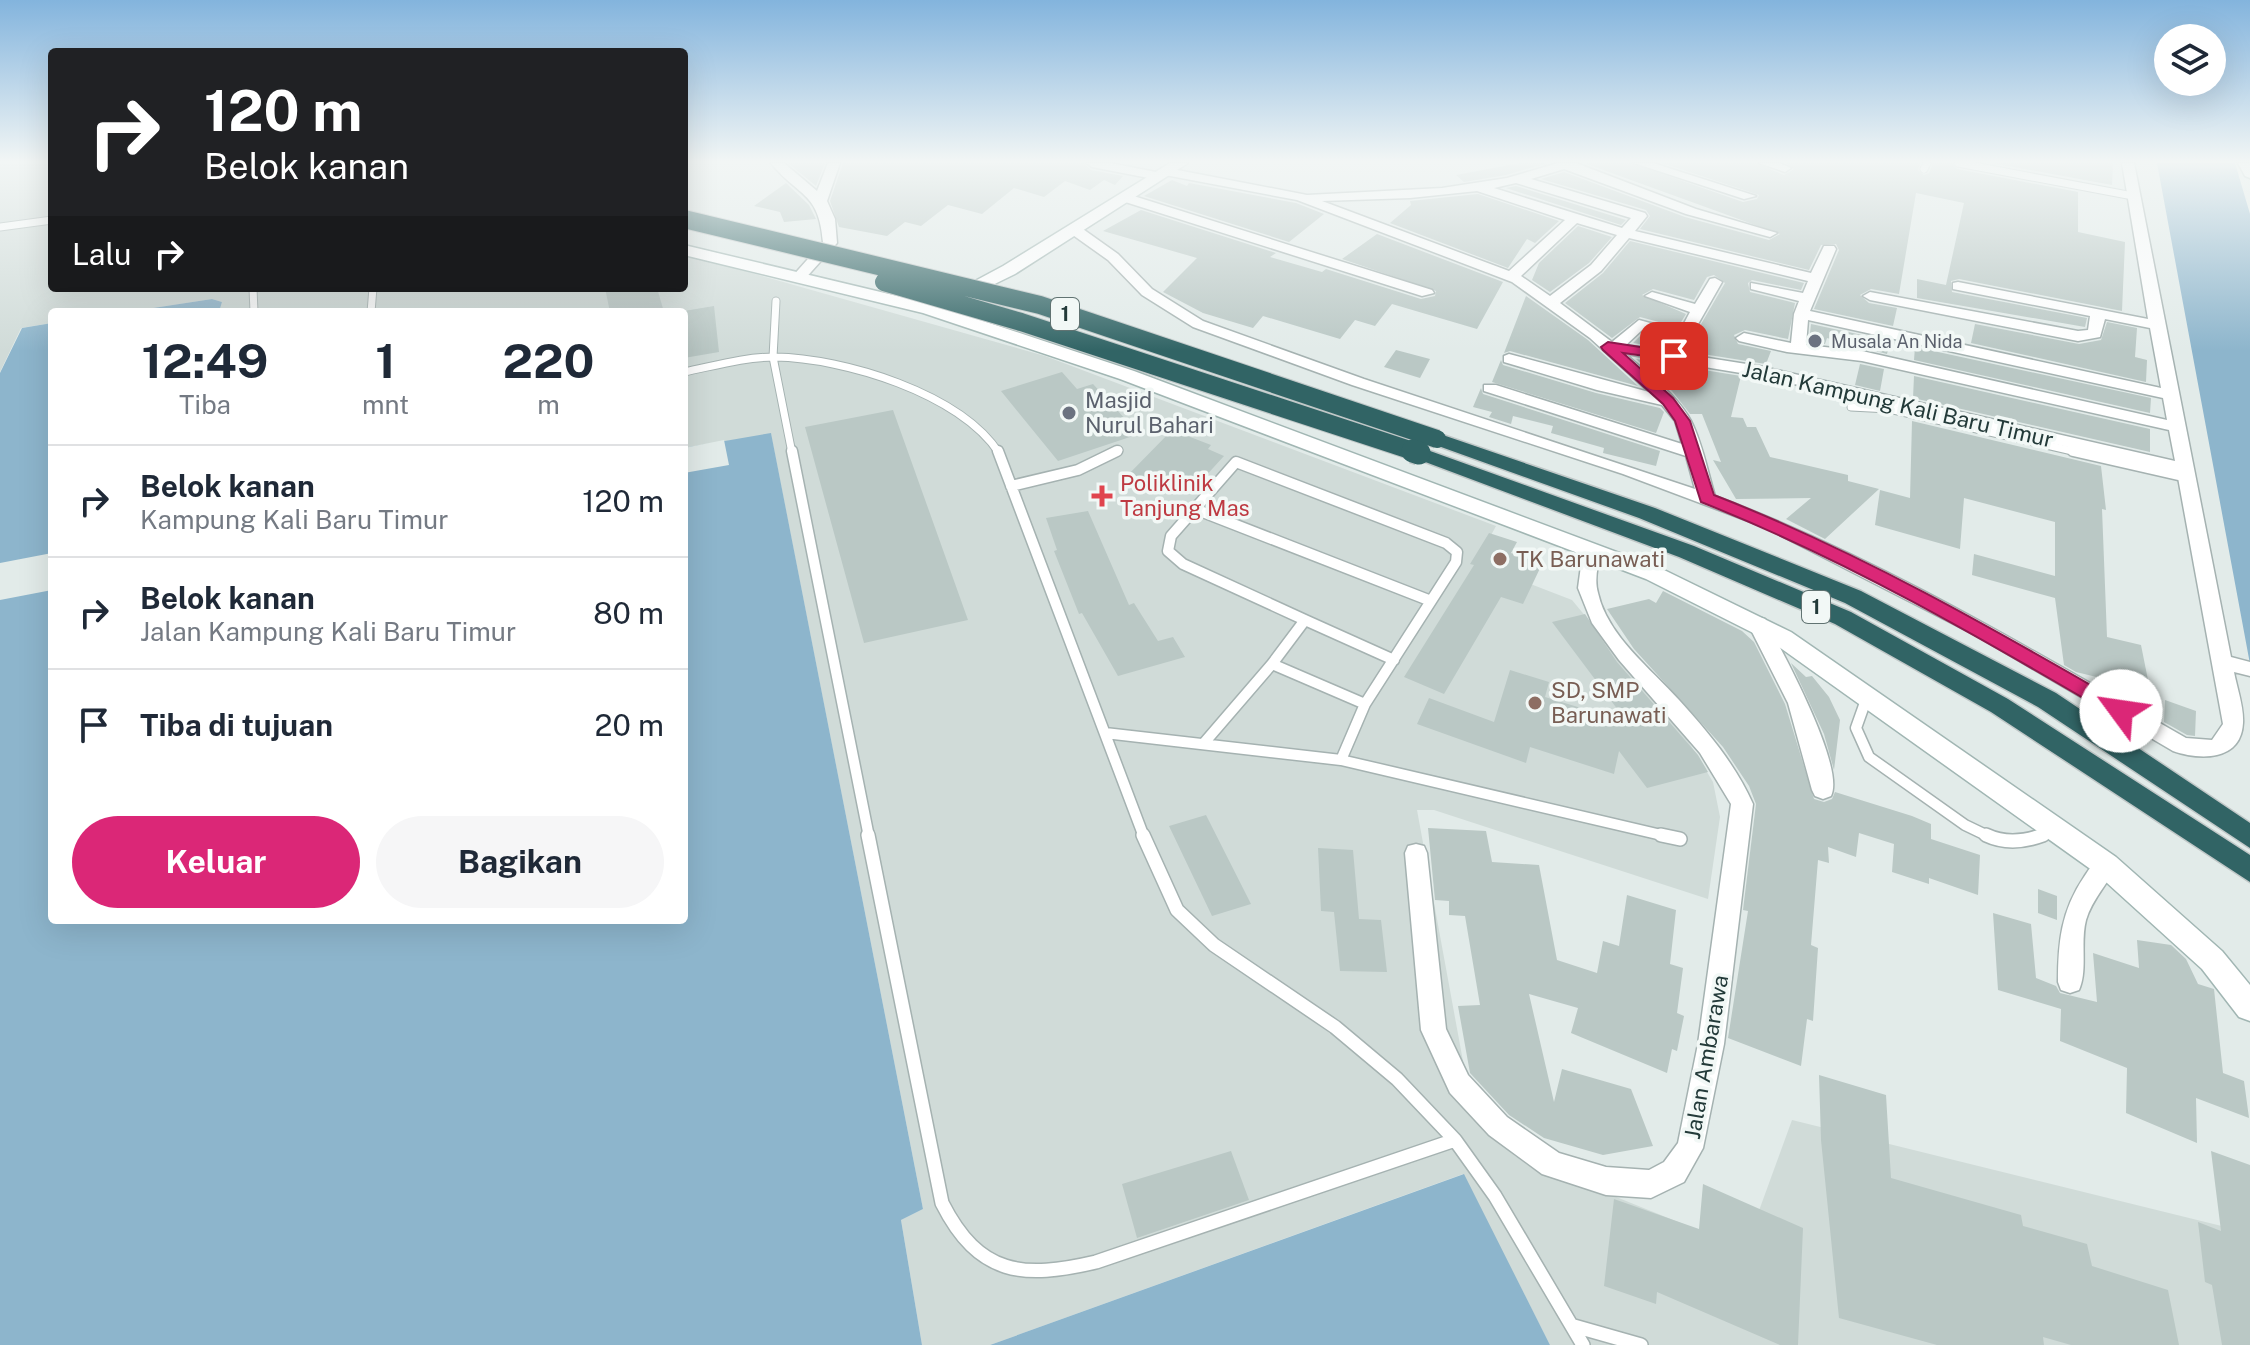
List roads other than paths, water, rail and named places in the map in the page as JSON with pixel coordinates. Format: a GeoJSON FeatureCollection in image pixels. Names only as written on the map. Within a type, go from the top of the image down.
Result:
{"type":"FeatureCollection","features":[{"type":"Feature","properties":{"kind":"highway","name":"1"},"geometry":{"type":"LineString","coordinates":[[712,226],[1040,305],[1428,446],[1842,618],[1936,666],[2188,813],[2250,837]]}},
{"type":"Feature","properties":{"kind":"highway","name":"1"},"geometry":{"type":"LineString","coordinates":[[688,236],[902,286],[1428,446]]}},
{"type":"Feature","properties":{"kind":"highway","name":"1"},"geometry":{"type":"LineString","coordinates":[[2188,813],[2250,870]]}},
{"type":"Feature","properties":{"kind":"street"},"geometry":{"type":"LineString","coordinates":[[798,278],[830,243],[829,226]]}},
{"type":"Feature","properties":{"kind":"street"},"geometry":{"type":"LineString","coordinates":[[929,309],[1009,270],[1081,226]]}},
{"type":"Feature","properties":{"kind":"street"},"geometry":{"type":"LineString","coordinates":[[1207,226],[1427,293]]}},
{"type":"Feature","properties":{"kind":"street"},"geometry":{"type":"LineString","coordinates":[[1377,226],[1512,276],[1611,347],[1668,401],[1683,421],[1696,454],[1707,498]]}},
{"type":"Feature","properties":{"kind":"street"},"geometry":{"type":"LineString","coordinates":[[1512,276],[1567,226]]}},
{"type":"Feature","properties":{"kind":"street"},"geometry":{"type":"LineString","coordinates":[[1598,226],[1817,279]]}},
{"type":"Feature","properties":{"kind":"street"},"geometry":{"type":"LineString","coordinates":[[1552,302],[1596,268],[1630,226]]}},
{"type":"Feature","properties":{"kind":"street"},"geometry":{"type":"LineString","coordinates":[[1738,226],[1770,233]]}},
{"type":"Feature","properties":{"kind":"street"},"geometry":{"type":"LineString","coordinates":[[1075,230],[1113,257],[1147,292],[1198,324],[1272,353],[1707,498],[1770,523],[1984,631],[2180,745],[2196,749],[2217,748],[2227,738],[2233,724],[2139,226]]}},
{"type":"Feature","properties":{"kind":"street"},"geometry":{"type":"LineString","coordinates":[[1798,348],[1805,306],[1829,249]]}},
{"type":"Feature","properties":{"kind":"street"},"geometry":{"type":"LineString","coordinates":[[688,251],[929,309],[1127,375],[1654,574],[1758,624],[2106,865],[2212,960],[2250,1007]]}},
{"type":"Feature","properties":{"kind":"street"},"geometry":{"type":"LineString","coordinates":[[1611,347],[1639,324],[1684,337],[1715,282]]}},
{"type":"Feature","properties":{"kind":"street"},"geometry":{"type":"LineString","coordinates":[[1756,286],[1854,326],[2171,395]]}},
{"type":"Feature","properties":{"kind":"street"},"geometry":{"type":"LineString","coordinates":[[1958,286],[2157,325]]}},
{"type":"Feature","properties":{"kind":"street"},"geometry":{"type":"LineString","coordinates":[[1652,296],[1701,311]]}},
{"type":"Feature","properties":{"kind":"street"},"geometry":{"type":"LineString","coordinates":[[1870,296],[2078,336],[2095,334],[2098,313]]}},
{"type":"Feature","properties":{"kind":"street"},"geometry":{"type":"LineString","coordinates":[[1837,389],[1854,326]]}},
{"type":"Feature","properties":{"kind":"street"},"geometry":{"type":"LineString","coordinates":[[1744,338],[1844,354],[2101,407],[2177,427]]}},
{"type":"Feature","properties":{"kind":"street","name":"Jalan Kampung Kali Baru Timur"},"geometry":{"type":"LineString","coordinates":[[1611,347],[1759,371],[2187,473]]}},
{"type":"Feature","properties":{"kind":"street"},"geometry":{"type":"LineString","coordinates":[[1509,359],[1616,391],[1668,401]]}},
{"type":"Feature","properties":{"kind":"street"},"geometry":{"type":"LineString","coordinates":[[1490,388],[1696,454]]}},
{"type":"Feature","properties":{"kind":"street","name":"Jalan Ambarawa"},"geometry":{"type":"LineString","coordinates":[[1416,853],[1434,1030],[1459,1084],[1498,1126],[1552,1164],[1606,1181],[1651,1184],[1674,1172],[1690,1148],[1706,1072],[1742,804],[1737,790],[1714,759],[1611,636],[1588,597],[1586,582],[1592,551]]}},
{"type":"Feature","properties":{"kind":"street"},"geometry":{"type":"LineString","coordinates":[[1758,624],[1764,641],[1785,674],[1812,738],[1823,790]]}},
{"type":"Feature","properties":{"kind":"street"},"geometry":{"type":"LineString","coordinates":[[2223,662],[2250,668]]}},
{"type":"Feature","properties":{"kind":"street"},"geometry":{"type":"LineString","coordinates":[[2070,982],[2072,921],[2084,894],[2106,865]]}},
{"type":"Feature","properties":{"kind":"lane"},"geometry":{"type":"LineString","coordinates":[[776,301],[773,357],[942,1203],[950,1222],[969,1245],[1010,1271],[1041,1273],[1082,1265],[1455,1140]]}},
{"type":"Feature","properties":{"kind":"lane"},"geometry":{"type":"LineString","coordinates":[[688,371],[773,357],[809,362],[885,381],[935,402],[980,428],[998,451],[1158,873],[1177,910],[1214,945],[1356,1045],[1397,1079],[1455,1140],[1495,1196],[1583,1345]]}},
{"type":"Feature","properties":{"kind":"lane"},"geometry":{"type":"LineString","coordinates":[[1851,407],[1889,409],[2187,473]]}},
{"type":"Feature","properties":{"kind":"lane"},"geometry":{"type":"LineString","coordinates":[[1011,486],[1078,470],[1119,450]]}},
{"type":"Feature","properties":{"kind":"lane"},"geometry":{"type":"LineString","coordinates":[[1341,760],[1365,704],[1394,660],[1456,562],[1457,552],[1446,543],[1236,462],[1171,536],[1168,551],[1183,564],[1394,660]]}},
{"type":"Feature","properties":{"kind":"lane"},"geometry":{"type":"LineString","coordinates":[[1195,509],[1431,601]]}},
{"type":"Feature","properties":{"kind":"lane"},"geometry":{"type":"LineString","coordinates":[[1204,743],[1272,664],[1305,620]]}},
{"type":"Feature","properties":{"kind":"lane"},"geometry":{"type":"LineString","coordinates":[[1272,664],[1365,704]]}},
{"type":"Feature","properties":{"kind":"lane"},"geometry":{"type":"LineString","coordinates":[[1867,697],[1856,728],[1869,757],[1965,825],[1997,840],[2026,841],[2057,829]]}},
{"type":"Feature","properties":{"kind":"lane"},"geometry":{"type":"LineString","coordinates":[[1105,733],[1341,760],[1680,839]]}},
{"type":"Feature","properties":{"kind":"lane"},"geometry":{"type":"LineString","coordinates":[[1574,1326],[1641,1345]]}},
{"type":"Feature","properties":{"kind":"water"},"geometry":{"type":"Polygon","coordinates":[[[2169,226],[2250,226],[2250,664],[2169,226]]]}},
{"type":"Feature","properties":{"kind":"water"},"geometry":{"type":"Polygon","coordinates":[[[212,299],[222,302],[220,308],[153,308],[212,299]]]}},
{"type":"Feature","properties":{"kind":"water"},"geometry":{"type":"Polygon","coordinates":[[[48,324],[48,924],[688,924],[688,447],[771,433],[923,1209],[901,1220],[922,1345],[0,1345],[0,373],[22,328],[48,324]]]}},
{"type":"Feature","properties":{"kind":"water"},"geometry":{"type":"Polygon","coordinates":[[[1464,1174],[1550,1345],[990,1345],[1464,1174]]]}},
{"type":"Feature","properties":{"kind":"place","name":"Musala An Nida"},"geometry":{"type":"Point","coordinates":[1815,341]}},
{"type":"Feature","properties":{"kind":"place","name":"Masjid Nurul Bahari"},"geometry":{"type":"Point","coordinates":[1069,413]}},
{"type":"Feature","properties":{"kind":"place","name":"Poliklinik Tanjung Mas"},"geometry":{"type":"Point","coordinates":[1102,496]}},
{"type":"Feature","properties":{"kind":"place","name":"TK Barunawati"},"geometry":{"type":"Point","coordinates":[1500,559]}},
{"type":"Feature","properties":{"kind":"place","name":"SD, SMP Barunawati"},"geometry":{"type":"Point","coordinates":[1535,703]}}]}
